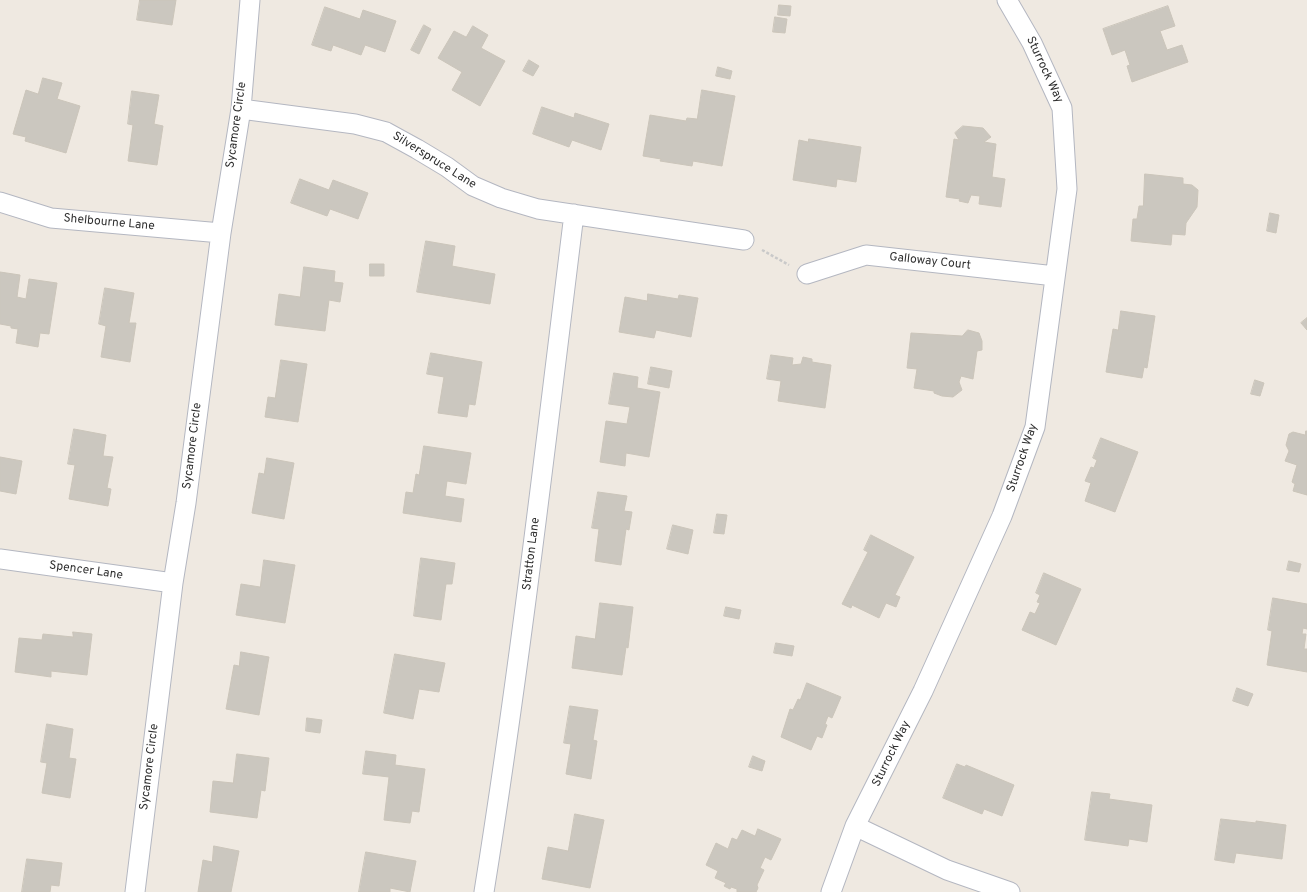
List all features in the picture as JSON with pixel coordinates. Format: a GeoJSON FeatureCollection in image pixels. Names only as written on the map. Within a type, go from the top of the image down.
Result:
{"type":"FeatureCollection","features":[{"type":"Feature","properties":{"kind":"street","name":"Sycamore Circle"},"geometry":{"type":"LineString","coordinates":[[135,892],[173,583],[186,503],[221,233],[241,109],[250,0]]}},
{"type":"Feature","properties":{"kind":"street","name":"Sturrock Way"},"geometry":{"type":"LineString","coordinates":[[831,892],[855,826],[887,765],[926,684],[1002,516],[1035,427],[1066,190],[1062,108],[1032,43],[1007,0]]}},
{"type":"Feature","properties":{"kind":"street","name":"Silverspruce Lane"},"geometry":{"type":"LineString","coordinates":[[241,109],[355,124],[386,132],[447,167],[473,186],[501,198],[538,209],[744,240]]}},
{"type":"Feature","properties":{"kind":"street","name":"Shelbourne Lane"},"geometry":{"type":"LineString","coordinates":[[0,202],[52,218],[221,233]]}},
{"type":"Feature","properties":{"kind":"street","name":"Stratton Lane"},"geometry":{"type":"LineString","coordinates":[[484,892],[522,638],[574,214]]}},
{"type":"Feature","properties":{"kind":"street","name":"Galloway Court"},"geometry":{"type":"LineString","coordinates":[[807,274],[866,255],[1055,276]]}},
{"type":"Feature","properties":{"kind":"street","name":"Spencer Lane"},"geometry":{"type":"LineString","coordinates":[[0,559],[173,583]]}},
{"type":"Feature","properties":{"kind":"street"},"geometry":{"type":"LineString","coordinates":[[855,826],[947,870],[1010,892]]}},
{"type":"Feature","properties":{"kind":"path"},"geometry":{"type":"LineString","coordinates":[[744,240],[807,274]]}},
{"type":"Feature","properties":{"kind":"building"},"geometry":{"type":"Polygon","coordinates":[[[140,0],[176,0],[172,25],[137,20],[140,0]]]}},
{"type":"Feature","properties":{"kind":"building"},"geometry":{"type":"Polygon","coordinates":[[[779,5],[791,6],[790,16],[778,15],[779,5]]]}},
{"type":"Feature","properties":{"kind":"building"},"geometry":{"type":"Polygon","coordinates":[[[1168,6],[1175,26],[1160,31],[1167,50],[1182,45],[1188,62],[1132,82],[1127,66],[1130,65],[1125,50],[1112,55],[1103,29],[1168,6]]]}},
{"type":"Feature","properties":{"kind":"building"},"geometry":{"type":"Polygon","coordinates":[[[325,7],[360,19],[363,10],[396,21],[385,52],[365,45],[361,55],[333,45],[331,51],[312,45],[325,7]]]}},
{"type":"Feature","properties":{"kind":"building"},"geometry":{"type":"Polygon","coordinates":[[[775,17],[787,19],[785,33],[773,32],[775,17]]]}},
{"type":"Feature","properties":{"kind":"building"},"geometry":{"type":"Polygon","coordinates":[[[424,25],[431,29],[419,54],[411,50],[424,25]]]}},
{"type":"Feature","properties":{"kind":"building"},"geometry":{"type":"Polygon","coordinates":[[[473,26],[488,35],[481,48],[505,61],[480,106],[452,90],[462,72],[438,58],[454,31],[466,37],[473,26]]]}},
{"type":"Feature","properties":{"kind":"building"},"geometry":{"type":"Polygon","coordinates":[[[529,60],[539,66],[533,76],[523,71],[529,60]]]}},
{"type":"Feature","properties":{"kind":"building"},"geometry":{"type":"Polygon","coordinates":[[[718,67],[732,71],[730,79],[716,76],[718,67]]]}},
{"type":"Feature","properties":{"kind":"building"},"geometry":{"type":"Polygon","coordinates":[[[43,78],[62,83],[57,99],[80,106],[66,153],[25,141],[26,137],[13,134],[26,90],[38,94],[43,78]]]}},
{"type":"Feature","properties":{"kind":"building"},"geometry":{"type":"Polygon","coordinates":[[[702,90],[735,96],[722,166],[693,161],[692,166],[660,161],[661,159],[643,156],[650,115],[686,121],[687,118],[697,119],[702,90]]]}},
{"type":"Feature","properties":{"kind":"building"},"geometry":{"type":"Polygon","coordinates":[[[132,91],[159,95],[154,124],[163,126],[157,165],[128,161],[133,125],[128,124],[132,91]]]}},
{"type":"Feature","properties":{"kind":"building"},"geometry":{"type":"Polygon","coordinates":[[[542,107],[574,118],[575,113],[609,124],[601,150],[572,140],[569,147],[533,134],[542,107]]]}},
{"type":"Feature","properties":{"kind":"building"},"geometry":{"type":"Polygon","coordinates":[[[963,126],[983,128],[991,137],[984,142],[996,144],[992,177],[1005,179],[1001,207],[979,204],[980,196],[971,195],[968,203],[959,201],[960,199],[946,197],[954,139],[959,140],[955,133],[963,126]]]}},
{"type":"Feature","properties":{"kind":"building"},"geometry":{"type":"Polygon","coordinates":[[[809,139],[861,147],[856,182],[837,179],[836,187],[793,180],[799,140],[808,142],[809,139]]]}},
{"type":"Feature","properties":{"kind":"building"},"geometry":{"type":"Polygon","coordinates":[[[1145,174],[1183,178],[1183,184],[1192,185],[1198,190],[1197,207],[1186,223],[1185,235],[1172,234],[1171,245],[1131,241],[1133,219],[1137,219],[1139,206],[1143,206],[1145,174]]]}},
{"type":"Feature","properties":{"kind":"building"},"geometry":{"type":"Polygon","coordinates":[[[300,179],[329,190],[333,180],[368,193],[358,219],[330,209],[327,216],[291,203],[300,179]]]}},
{"type":"Feature","properties":{"kind":"building"},"geometry":{"type":"Polygon","coordinates":[[[1270,213],[1279,215],[1276,233],[1267,231],[1270,213]]]}},
{"type":"Feature","properties":{"kind":"building"},"geometry":{"type":"Polygon","coordinates":[[[426,241],[455,246],[452,266],[495,274],[490,304],[417,292],[426,241]]]}},
{"type":"Feature","properties":{"kind":"building"},"geometry":{"type":"Polygon","coordinates":[[[370,264],[384,264],[384,276],[370,276],[370,264]]]}},
{"type":"Feature","properties":{"kind":"building"},"geometry":{"type":"Polygon","coordinates":[[[304,267],[335,271],[334,282],[343,283],[340,302],[329,300],[325,331],[275,325],[279,294],[300,297],[304,267]]]}},
{"type":"Feature","properties":{"kind":"building"},"geometry":{"type":"Polygon","coordinates":[[[0,272],[20,275],[17,297],[26,299],[29,279],[57,283],[49,334],[40,333],[38,347],[16,343],[18,329],[0,324],[0,272]]]}},
{"type":"Feature","properties":{"kind":"building"},"geometry":{"type":"Polygon","coordinates":[[[105,288],[134,293],[129,323],[136,323],[130,362],[101,357],[106,326],[99,324],[105,288]]]}},
{"type":"Feature","properties":{"kind":"building"},"geometry":{"type":"Polygon","coordinates":[[[648,294],[678,299],[679,295],[698,298],[691,337],[656,330],[654,338],[619,332],[625,297],[647,301],[648,294]]]}},
{"type":"Feature","properties":{"kind":"building"},"geometry":{"type":"Polygon","coordinates":[[[1121,311],[1155,316],[1147,368],[1144,367],[1142,378],[1106,372],[1113,329],[1118,330],[1121,311]]]}},
{"type":"Feature","properties":{"kind":"building"},"geometry":{"type":"Polygon","coordinates":[[[1307,318],[1307,330],[1301,323],[1307,318]]]}},
{"type":"Feature","properties":{"kind":"building"},"geometry":{"type":"Polygon","coordinates":[[[968,330],[979,333],[982,341],[982,350],[977,351],[973,379],[961,376],[959,382],[962,390],[953,397],[942,396],[934,393],[934,391],[914,388],[917,369],[907,368],[911,333],[962,336],[968,330]]]}},
{"type":"Feature","properties":{"kind":"building"},"geometry":{"type":"Polygon","coordinates":[[[431,353],[482,362],[475,405],[469,404],[467,417],[438,413],[444,377],[427,374],[431,353]]]}},
{"type":"Feature","properties":{"kind":"building"},"geometry":{"type":"Polygon","coordinates":[[[771,355],[793,358],[792,365],[801,364],[803,357],[812,359],[812,362],[831,365],[825,408],[778,401],[781,381],[767,379],[771,355]]]}},
{"type":"Feature","properties":{"kind":"building"},"geometry":{"type":"Polygon","coordinates":[[[281,360],[307,364],[298,422],[265,417],[268,397],[275,398],[281,360]]]}},
{"type":"Feature","properties":{"kind":"building"},"geometry":{"type":"Polygon","coordinates":[[[651,367],[672,371],[669,388],[648,384],[651,367]]]}},
{"type":"Feature","properties":{"kind":"building"},"geometry":{"type":"Polygon","coordinates":[[[614,373],[638,377],[637,388],[660,392],[649,457],[626,453],[625,466],[600,462],[606,421],[627,424],[630,407],[609,404],[614,373]]]}},
{"type":"Feature","properties":{"kind":"building"},"geometry":{"type":"Polygon","coordinates":[[[1255,380],[1264,383],[1260,396],[1251,394],[1255,380]]]}},
{"type":"Feature","properties":{"kind":"building"},"geometry":{"type":"Polygon","coordinates":[[[74,429],[106,435],[103,456],[113,457],[107,488],[111,489],[108,506],[69,499],[75,465],[68,464],[74,429]]]}},
{"type":"Feature","properties":{"kind":"building"},"geometry":{"type":"Polygon","coordinates":[[[1306,431],[1307,495],[1293,491],[1295,484],[1292,482],[1297,465],[1285,461],[1289,451],[1286,445],[1289,434],[1293,432],[1305,435],[1306,431]]]}},
{"type":"Feature","properties":{"kind":"building"},"geometry":{"type":"Polygon","coordinates":[[[1101,438],[1138,452],[1115,512],[1085,501],[1091,483],[1085,481],[1091,467],[1094,468],[1097,460],[1093,458],[1101,438]]]}},
{"type":"Feature","properties":{"kind":"building"},"geometry":{"type":"Polygon","coordinates":[[[424,446],[471,453],[466,484],[447,481],[445,496],[464,499],[461,522],[403,513],[406,492],[413,493],[416,474],[419,475],[424,446]]]}},
{"type":"Feature","properties":{"kind":"building"},"geometry":{"type":"Polygon","coordinates":[[[0,457],[22,461],[16,494],[0,491],[0,457]]]}},
{"type":"Feature","properties":{"kind":"building"},"geometry":{"type":"Polygon","coordinates":[[[267,458],[294,463],[284,519],[252,513],[259,473],[264,474],[267,458]]]}},
{"type":"Feature","properties":{"kind":"building"},"geometry":{"type":"Polygon","coordinates":[[[598,492],[627,496],[624,511],[632,512],[629,530],[626,529],[621,565],[595,561],[599,529],[592,528],[598,492]]]}},
{"type":"Feature","properties":{"kind":"building"},"geometry":{"type":"Polygon","coordinates":[[[717,514],[727,515],[724,534],[714,533],[717,514]]]}},
{"type":"Feature","properties":{"kind":"building"},"geometry":{"type":"Polygon","coordinates":[[[673,525],[693,530],[688,554],[667,549],[673,525]]]}},
{"type":"Feature","properties":{"kind":"building"},"geometry":{"type":"Polygon","coordinates":[[[871,535],[914,557],[895,595],[900,597],[896,607],[886,603],[879,618],[852,605],[851,608],[842,604],[868,552],[864,550],[871,535]]]}},
{"type":"Feature","properties":{"kind":"building"},"geometry":{"type":"Polygon","coordinates":[[[421,558],[455,563],[452,584],[446,584],[441,620],[414,616],[421,558]]]}},
{"type":"Feature","properties":{"kind":"building"},"geometry":{"type":"Polygon","coordinates":[[[264,560],[295,565],[285,623],[236,615],[241,584],[260,587],[264,560]]]}},
{"type":"Feature","properties":{"kind":"building"},"geometry":{"type":"Polygon","coordinates":[[[1289,561],[1301,564],[1299,572],[1287,570],[1289,561]]]}},
{"type":"Feature","properties":{"kind":"building"},"geometry":{"type":"Polygon","coordinates":[[[1044,573],[1081,589],[1056,645],[1022,630],[1030,612],[1035,614],[1040,603],[1037,602],[1040,595],[1036,593],[1044,573]]]}},
{"type":"Feature","properties":{"kind":"building"},"geometry":{"type":"Polygon","coordinates":[[[1273,598],[1307,604],[1307,629],[1303,628],[1302,634],[1306,634],[1304,649],[1307,649],[1307,672],[1267,665],[1272,631],[1268,630],[1273,598]]]}},
{"type":"Feature","properties":{"kind":"building"},"geometry":{"type":"Polygon","coordinates":[[[600,603],[633,607],[628,648],[626,647],[622,675],[572,668],[576,636],[595,639],[600,603]]]}},
{"type":"Feature","properties":{"kind":"building"},"geometry":{"type":"Polygon","coordinates":[[[726,607],[741,610],[739,619],[724,616],[726,607]]]}},
{"type":"Feature","properties":{"kind":"building"},"geometry":{"type":"Polygon","coordinates":[[[73,632],[92,634],[87,675],[51,671],[51,677],[15,672],[19,638],[42,640],[43,634],[73,637],[73,632]]]}},
{"type":"Feature","properties":{"kind":"building"},"geometry":{"type":"Polygon","coordinates":[[[776,643],[794,646],[792,656],[774,653],[776,643]]]}},
{"type":"Feature","properties":{"kind":"building"},"geometry":{"type":"Polygon","coordinates":[[[241,652],[269,657],[259,715],[226,709],[234,665],[239,666],[241,652]]]}},
{"type":"Feature","properties":{"kind":"building"},"geometry":{"type":"Polygon","coordinates":[[[395,654],[445,663],[439,692],[419,689],[413,719],[384,713],[395,654]]]}},
{"type":"Feature","properties":{"kind":"building"},"geometry":{"type":"Polygon","coordinates":[[[807,683],[841,697],[832,718],[828,716],[825,724],[827,725],[822,738],[817,736],[811,750],[781,737],[790,709],[793,710],[798,699],[800,700],[807,683]]]}},
{"type":"Feature","properties":{"kind":"building"},"geometry":{"type":"Polygon","coordinates":[[[1237,688],[1253,694],[1248,706],[1233,701],[1237,688]]]}},
{"type":"Feature","properties":{"kind":"building"},"geometry":{"type":"Polygon","coordinates":[[[570,706],[598,710],[593,740],[597,741],[591,779],[566,774],[571,744],[564,743],[570,706]]]}},
{"type":"Feature","properties":{"kind":"building"},"geometry":{"type":"Polygon","coordinates":[[[307,718],[322,720],[320,733],[306,731],[307,718]]]}},
{"type":"Feature","properties":{"kind":"building"},"geometry":{"type":"Polygon","coordinates":[[[47,724],[73,729],[69,758],[76,759],[70,798],[42,793],[47,763],[41,762],[47,724]]]}},
{"type":"Feature","properties":{"kind":"building"},"geometry":{"type":"Polygon","coordinates":[[[366,751],[396,755],[395,765],[425,769],[419,812],[412,811],[410,823],[384,820],[389,777],[363,774],[366,751]]]}},
{"type":"Feature","properties":{"kind":"building"},"geometry":{"type":"Polygon","coordinates":[[[237,754],[269,758],[265,791],[261,790],[257,818],[210,812],[213,781],[233,783],[237,754]]]}},
{"type":"Feature","properties":{"kind":"building"},"geometry":{"type":"Polygon","coordinates":[[[753,756],[765,761],[762,771],[749,767],[753,756]]]}},
{"type":"Feature","properties":{"kind":"building"},"geometry":{"type":"Polygon","coordinates":[[[957,764],[965,767],[966,765],[1014,785],[1002,816],[984,809],[982,814],[943,798],[957,764]]]}},
{"type":"Feature","properties":{"kind":"building"},"geometry":{"type":"Polygon","coordinates":[[[1092,792],[1110,794],[1109,799],[1152,805],[1147,842],[1129,839],[1128,846],[1085,840],[1092,792]]]}},
{"type":"Feature","properties":{"kind":"building"},"geometry":{"type":"Polygon","coordinates":[[[575,814],[604,820],[590,888],[542,879],[548,847],[568,851],[575,814]]]}},
{"type":"Feature","properties":{"kind":"building"},"geometry":{"type":"Polygon","coordinates":[[[1221,819],[1256,823],[1256,821],[1286,825],[1282,859],[1236,853],[1234,863],[1215,860],[1221,819]]]}},
{"type":"Feature","properties":{"kind":"building"},"geometry":{"type":"Polygon","coordinates":[[[758,829],[781,839],[771,860],[765,857],[760,868],[764,870],[757,885],[758,888],[756,892],[737,892],[737,889],[731,887],[730,889],[724,886],[726,883],[715,878],[718,871],[706,865],[716,843],[728,849],[732,838],[737,840],[742,830],[755,836],[758,829]]]}},
{"type":"Feature","properties":{"kind":"building"},"geometry":{"type":"Polygon","coordinates":[[[214,846],[239,851],[231,892],[198,892],[203,860],[212,862],[214,846]]]}},
{"type":"Feature","properties":{"kind":"building"},"geometry":{"type":"Polygon","coordinates":[[[366,852],[416,861],[410,892],[390,888],[390,892],[359,892],[366,852]]]}},
{"type":"Feature","properties":{"kind":"building"},"geometry":{"type":"Polygon","coordinates":[[[27,859],[62,863],[59,886],[51,885],[50,892],[22,892],[27,859]]]}}]}
